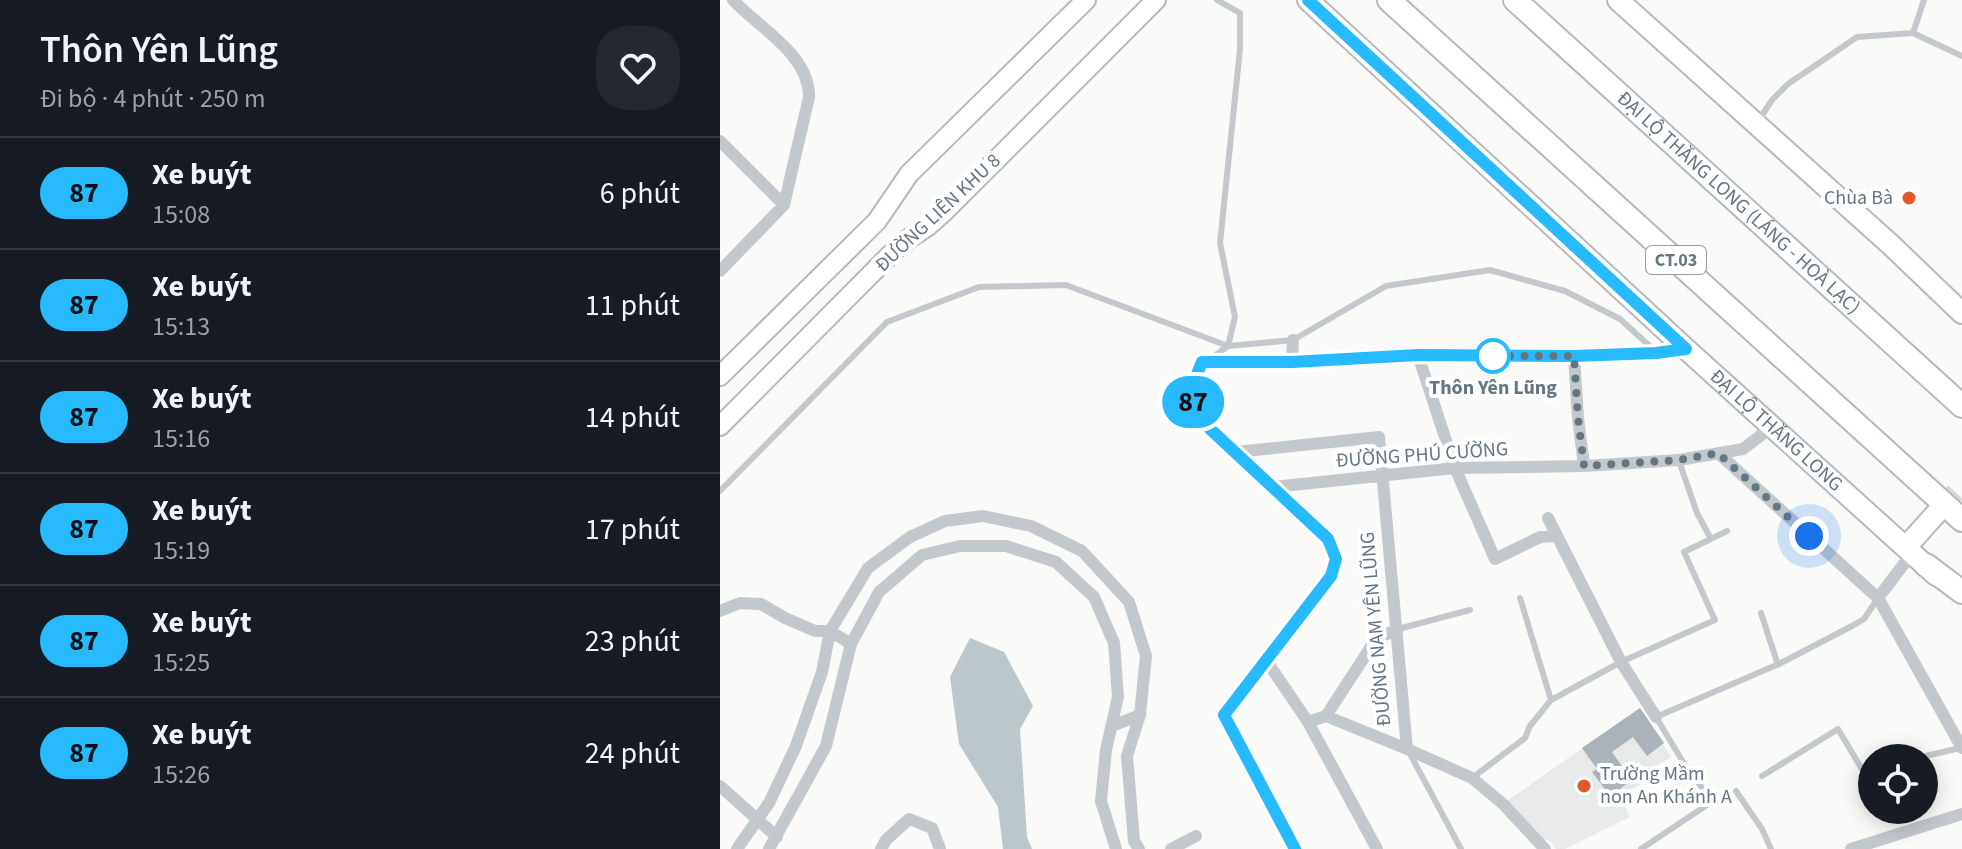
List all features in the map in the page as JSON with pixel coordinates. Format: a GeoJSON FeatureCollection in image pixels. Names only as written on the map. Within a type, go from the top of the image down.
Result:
{"type":"FeatureCollection","features":[{"type":"Feature","properties":{"kind":"highway","name":"CT.03"},"geometry":{"type":"LineString","coordinates":[[1389,0],[1962,520]]}},
{"type":"Feature","properties":{"kind":"highway","name":"ĐẠI LỘ THĂNG LONG (LÁNG - HOÀ LẠC)"},"geometry":{"type":"LineString","coordinates":[[1515,0],[1962,406]]}},
{"type":"Feature","properties":{"kind":"highway"},"geometry":{"type":"LineString","coordinates":[[1915,554],[1962,592]]}},
{"type":"Feature","properties":{"kind":"main road","name":"ĐẠI LỘ THĂNG LONG"},"geometry":{"type":"LineString","coordinates":[[1308,0],[1962,600]]}},
{"type":"Feature","properties":{"kind":"main road"},"geometry":{"type":"LineString","coordinates":[[1618,0],[1962,313]]}},
{"type":"Feature","properties":{"kind":"main road"},"geometry":{"type":"LineString","coordinates":[[1915,554],[1942,507]]}},
{"type":"Feature","properties":{"kind":"street"},"geometry":{"type":"LineString","coordinates":[[720,271],[784,205],[809,97],[809,81],[797,60],[733,0]]}},
{"type":"Feature","properties":{"kind":"street","name":"ĐƯỜNG LIÊN KHU 8"},"geometry":{"type":"LineString","coordinates":[[720,376],[877,221],[909,174],[1086,0]]}},
{"type":"Feature","properties":{"kind":"street","name":"ĐƯỜNG LIÊN KHU 8"},"geometry":{"type":"LineString","coordinates":[[720,426],[901,244],[945,211],[1156,0]]}},
{"type":"Feature","properties":{"kind":"street"},"geometry":{"type":"LineString","coordinates":[[720,141],[784,205]]}},
{"type":"Feature","properties":{"kind":"street"},"geometry":{"type":"LineString","coordinates":[[1292,362],[1293,340]]}},
{"type":"Feature","properties":{"kind":"street"},"geometry":{"type":"LineString","coordinates":[[1295,849],[1224,715],[1331,576],[1336,559],[1328,539],[1208,427],[1193,407],[1192,386],[1202,362],[1292,362],[1418,355],[1574,356],[1686,349]]}},
{"type":"Feature","properties":{"kind":"street"},"geometry":{"type":"LineString","coordinates":[[1418,355],[1455,468],[1495,559],[1540,537],[1557,536]]}},
{"type":"Feature","properties":{"kind":"street"},"geometry":{"type":"LineString","coordinates":[[1574,356],[1584,466]]}},
{"type":"Feature","properties":{"kind":"street","name":"ĐƯỜNG PHÚ CƯỜNG"},"geometry":{"type":"LineString","coordinates":[[1273,487],[1455,468],[1584,466],[1679,460],[1743,449],[1773,426]]}},
{"type":"Feature","properties":{"kind":"street","name":"ĐƯỜNG NAM YÊN LŨNG"},"geometry":{"type":"LineString","coordinates":[[1236,452],[1379,437],[1407,749],[1472,778],[1503,804],[1545,849]]}},
{"type":"Feature","properties":{"kind":"street"},"geometry":{"type":"LineString","coordinates":[[1718,453],[1878,598],[1962,748]]}},
{"type":"Feature","properties":{"kind":"street"},"geometry":{"type":"LineString","coordinates":[[737,849],[769,803],[796,746],[822,672],[830,631],[868,568],[910,537],[945,521],[983,516],[1031,526],[1082,551],[1129,602],[1146,656],[1140,715],[1127,756],[1134,841],[1139,849]]}},
{"type":"Feature","properties":{"kind":"street"},"geometry":{"type":"LineString","coordinates":[[1548,518],[1621,662],[1656,717]]}},
{"type":"Feature","properties":{"kind":"street"},"geometry":{"type":"LineString","coordinates":[[769,849],[826,746],[851,644],[879,592],[922,555],[960,546],[1006,546],[1056,562],[1094,597],[1114,643],[1118,697],[1101,801],[1116,849]]}},
{"type":"Feature","properties":{"kind":"street"},"geometry":{"type":"LineString","coordinates":[[1878,598],[1915,554]]}},
{"type":"Feature","properties":{"kind":"street"},"geometry":{"type":"LineString","coordinates":[[720,611],[740,603],[761,604],[815,631],[830,631],[851,644]]}},
{"type":"Feature","properties":{"kind":"street"},"geometry":{"type":"LineString","coordinates":[[1308,722],[1326,716],[1376,639],[1398,629]]}},
{"type":"Feature","properties":{"kind":"street"},"geometry":{"type":"LineString","coordinates":[[1266,660],[1308,722],[1377,849]]}},
{"type":"Feature","properties":{"kind":"street"},"geometry":{"type":"LineString","coordinates":[[1112,726],[1140,715]]}},
{"type":"Feature","properties":{"kind":"street"},"geometry":{"type":"LineString","coordinates":[[1326,716],[1407,749]]}},
{"type":"Feature","properties":{"kind":"street"},"geometry":{"type":"LineString","coordinates":[[720,786],[777,837]]}},
{"type":"Feature","properties":{"kind":"street"},"geometry":{"type":"LineString","coordinates":[[1851,849],[1962,814]]}},
{"type":"Feature","properties":{"kind":"street"},"geometry":{"type":"LineString","coordinates":[[881,849],[886,840],[909,819],[932,828],[940,849]]}},
{"type":"Feature","properties":{"kind":"street"},"geometry":{"type":"LineString","coordinates":[[1171,849],[1196,836]]}},
{"type":"Feature","properties":{"kind":"lane"},"geometry":{"type":"LineString","coordinates":[[1202,362],[1228,346],[1235,317],[1220,243],[1240,49],[1240,13],[1217,0]]}},
{"type":"Feature","properties":{"kind":"lane"},"geometry":{"type":"LineString","coordinates":[[1913,33],[1924,0]]}},
{"type":"Feature","properties":{"kind":"lane"},"geometry":{"type":"LineString","coordinates":[[1757,125],[1772,100],[1788,84],[1857,37],[1913,33],[1962,56]]}},
{"type":"Feature","properties":{"kind":"lane"},"geometry":{"type":"LineString","coordinates":[[720,491],[887,322],[979,287],[1066,285],[1228,346],[1293,340],[1386,286],[1490,270],[1565,291],[1620,319],[1656,353]]}},
{"type":"Feature","properties":{"kind":"lane"},"geometry":{"type":"LineString","coordinates":[[1679,460],[1697,513],[1711,539]]}},
{"type":"Feature","properties":{"kind":"lane"},"geometry":{"type":"LineString","coordinates":[[1472,778],[1525,738],[1530,726],[1551,700],[1621,662],[1715,620],[1684,552],[1727,531]]}},
{"type":"Feature","properties":{"kind":"lane"},"geometry":{"type":"LineString","coordinates":[[1520,598],[1551,700]]}},
{"type":"Feature","properties":{"kind":"lane"},"geometry":{"type":"LineString","coordinates":[[1641,849],[1707,805],[1705,792],[1656,717],[1778,665],[1864,619],[1878,598]]}},
{"type":"Feature","properties":{"kind":"lane"},"geometry":{"type":"LineString","coordinates":[[1398,629],[1470,610]]}},
{"type":"Feature","properties":{"kind":"lane"},"geometry":{"type":"LineString","coordinates":[[1761,613],[1778,665]]}},
{"type":"Feature","properties":{"kind":"lane"},"geometry":{"type":"LineString","coordinates":[[1762,776],[1838,729],[1858,763]]}},
{"type":"Feature","properties":{"kind":"lane"},"geometry":{"type":"LineString","coordinates":[[1938,753],[1962,748]]}},
{"type":"Feature","properties":{"kind":"lane"},"geometry":{"type":"LineString","coordinates":[[1407,749],[1461,849]]}},
{"type":"Feature","properties":{"kind":"lane"},"geometry":{"type":"LineString","coordinates":[[1736,791],[1762,829],[1771,849]]}},
{"type":"Feature","properties":{"kind":"shaded area"},"geometry":{"type":"Polygon","coordinates":[[[970,638],[1004,652],[1033,706],[1020,729],[1027,837],[1032,849],[1003,849],[998,807],[959,744],[950,677],[970,638]]]}},
{"type":"Feature","properties":{"kind":"shaded area","name":"Trường Mầm non An Khánh A"},"geometry":{"type":"Polygon","coordinates":[[[1640,708],[1671,757],[1653,768],[1657,776],[1619,795],[1630,817],[1565,849],[1556,849],[1507,801],[1640,708]]]}},
{"type":"Feature","properties":{"kind":"building"},"geometry":{"type":"Polygon","coordinates":[[[1640,708],[1664,743],[1647,756],[1633,737],[1612,752],[1632,780],[1610,796],[1592,772],[1597,769],[1582,748],[1640,708]]]}},
{"type":"Feature","properties":{"kind":"tunnel"},"geometry":{"type":"LineString","coordinates":[[1942,507],[1962,485]]}},
{"type":"Feature","properties":{"kind":"bus line","name":"87"},"geometry":{"type":"LineString","coordinates":[[1295,849],[1224,715],[1331,576],[1336,559],[1328,539],[1208,427],[1193,407],[1192,386],[1202,362],[1292,362],[1418,355],[1574,356],[1686,349],[1308,0]]}},
{"type":"Feature","properties":{"kind":"place","name":"Chùa Bà"},"geometry":{"type":"Point","coordinates":[1909,198]}},
{"type":"Feature","properties":{"kind":"place","name":"Thôn Yên Lũng"},"geometry":{"type":"Point","coordinates":[1493,356]}},
{"type":"Feature","properties":{"kind":"place","name":"Trường Mầm non An Khánh A"},"geometry":{"type":"Point","coordinates":[1584,786]}},
{"type":"Feature","properties":{"kind":"route"},"geometry":{"type":"LineString","coordinates":[[1493,356],[1480,356],[1574,356],[1584,466],[1679,460],[1718,453],[1809,536]]}}]}
